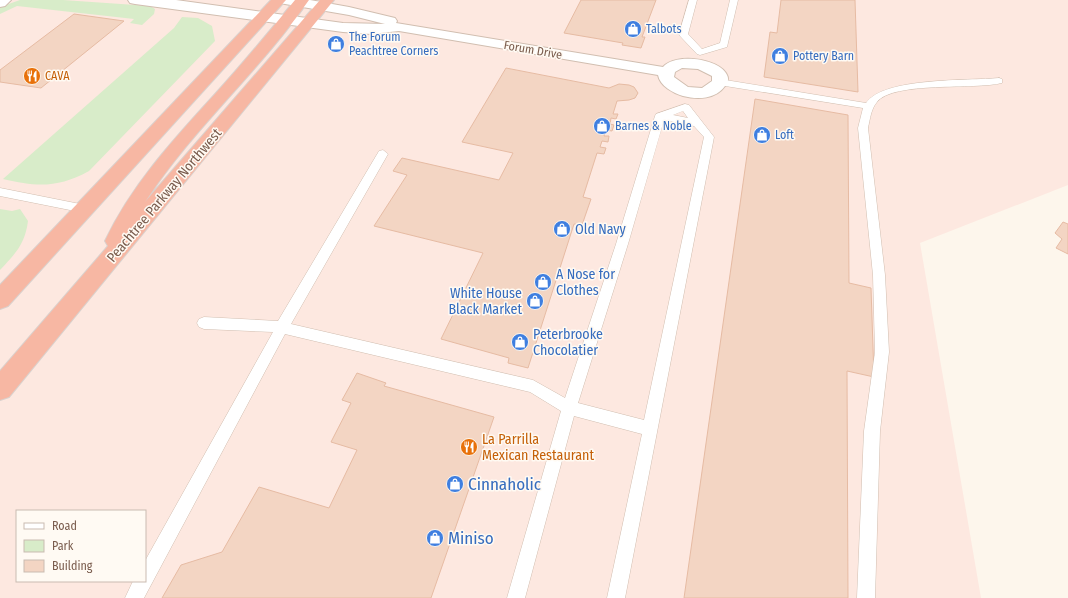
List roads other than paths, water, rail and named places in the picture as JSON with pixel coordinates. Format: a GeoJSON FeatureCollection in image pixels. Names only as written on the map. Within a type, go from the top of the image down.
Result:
{"type":"FeatureCollection","features":[{"type":"Feature","properties":{"kind":"highway"},"geometry":{"type":"LineString","coordinates":[[0,300],[279,0]]}},
{"type":"Feature","properties":{"kind":"highway"},"geometry":{"type":"LineString","coordinates":[[108,261],[124,219],[139,194],[163,163],[288,20],[301,1]]}},
{"type":"Feature","properties":{"kind":"highway","name":"Peachtree Parkway Northwest"},"geometry":{"type":"LineString","coordinates":[[0,389],[325,3]]}},
{"type":"Feature","properties":{"kind":"street"},"geometry":{"type":"LineString","coordinates":[[0,3],[4,0]]}},
{"type":"Feature","properties":{"kind":"street","name":"Forum Drive"},"geometry":{"type":"LineString","coordinates":[[135,0],[185,5],[308,23],[378,30],[399,27],[666,72]]}},
{"type":"Feature","properties":{"kind":"street","name":"Forum Drive"},"geometry":{"type":"LineString","coordinates":[[285,0],[325,3],[387,19],[399,27]]}},
{"type":"Feature","properties":{"kind":"street"},"geometry":{"type":"LineString","coordinates":[[699,57],[719,77],[719,82],[712,90],[687,100],[666,77],[666,72],[669,68],[699,57]]}},
{"type":"Feature","properties":{"kind":"lane"},"geometry":{"type":"LineString","coordinates":[[693,0],[683,34],[699,57],[724,45],[734,0]]}},
{"type":"Feature","properties":{"kind":"lane"},"geometry":{"type":"LineString","coordinates":[[866,598],[872,431],[882,352],[879,275],[863,128],[869,106],[877,96],[898,88],[1000,81]]}},
{"type":"Feature","properties":{"kind":"lane"},"geometry":{"type":"LineString","coordinates":[[719,82],[869,106]]}},
{"type":"Feature","properties":{"kind":"lane"},"geometry":{"type":"LineString","coordinates":[[516,598],[569,408],[622,244],[660,116],[687,100],[698,123],[709,137],[616,598]]}},
{"type":"Feature","properties":{"kind":"lane"},"geometry":{"type":"LineString","coordinates":[[660,116],[698,123]]}},
{"type":"Feature","properties":{"kind":"lane"},"geometry":{"type":"LineString","coordinates":[[146,576],[282,327],[383,154]]}},
{"type":"Feature","properties":{"kind":"lane"},"geometry":{"type":"LineString","coordinates":[[0,192],[85,209]]}},
{"type":"Feature","properties":{"kind":"lane"},"geometry":{"type":"LineString","coordinates":[[204,323],[282,327],[533,386],[569,408],[651,430]]}},
{"type":"Feature","properties":{"kind":"lane"},"geometry":{"type":"LineString","coordinates":[[134,598],[143,582]]}},
{"type":"Feature","properties":{"kind":"place","name":"Talbots"},"geometry":{"type":"Point","coordinates":[633,29]}},
{"type":"Feature","properties":{"kind":"place","name":"The Forum Peachtree Corners"},"geometry":{"type":"Point","coordinates":[336,44]}},
{"type":"Feature","properties":{"kind":"place","name":"Pottery Barn"},"geometry":{"type":"Point","coordinates":[780,56]}},
{"type":"Feature","properties":{"kind":"place","name":"CAVA"},"geometry":{"type":"Point","coordinates":[32,76]}},
{"type":"Feature","properties":{"kind":"place","name":"Barnes & Noble"},"geometry":{"type":"Point","coordinates":[602,126]}},
{"type":"Feature","properties":{"kind":"place","name":"Loft"},"geometry":{"type":"Point","coordinates":[762,135]}},
{"type":"Feature","properties":{"kind":"place","name":"Old Navy"},"geometry":{"type":"Point","coordinates":[562,229]}},
{"type":"Feature","properties":{"kind":"place","name":"A Nose for Clothes"},"geometry":{"type":"Point","coordinates":[543,282]}},
{"type":"Feature","properties":{"kind":"place","name":"White House Black Market"},"geometry":{"type":"Point","coordinates":[535,301]}},
{"type":"Feature","properties":{"kind":"place","name":"Peterbrooke Chocolatier"},"geometry":{"type":"Point","coordinates":[520,342]}},
{"type":"Feature","properties":{"kind":"place","name":"La Parrilla Mexican Restaurant"},"geometry":{"type":"Point","coordinates":[469,447]}},
{"type":"Feature","properties":{"kind":"place","name":"Cinnaholic"},"geometry":{"type":"Point","coordinates":[455,484]}},
{"type":"Feature","properties":{"kind":"place","name":"Miniso"},"geometry":{"type":"Point","coordinates":[435,538]}}]}
